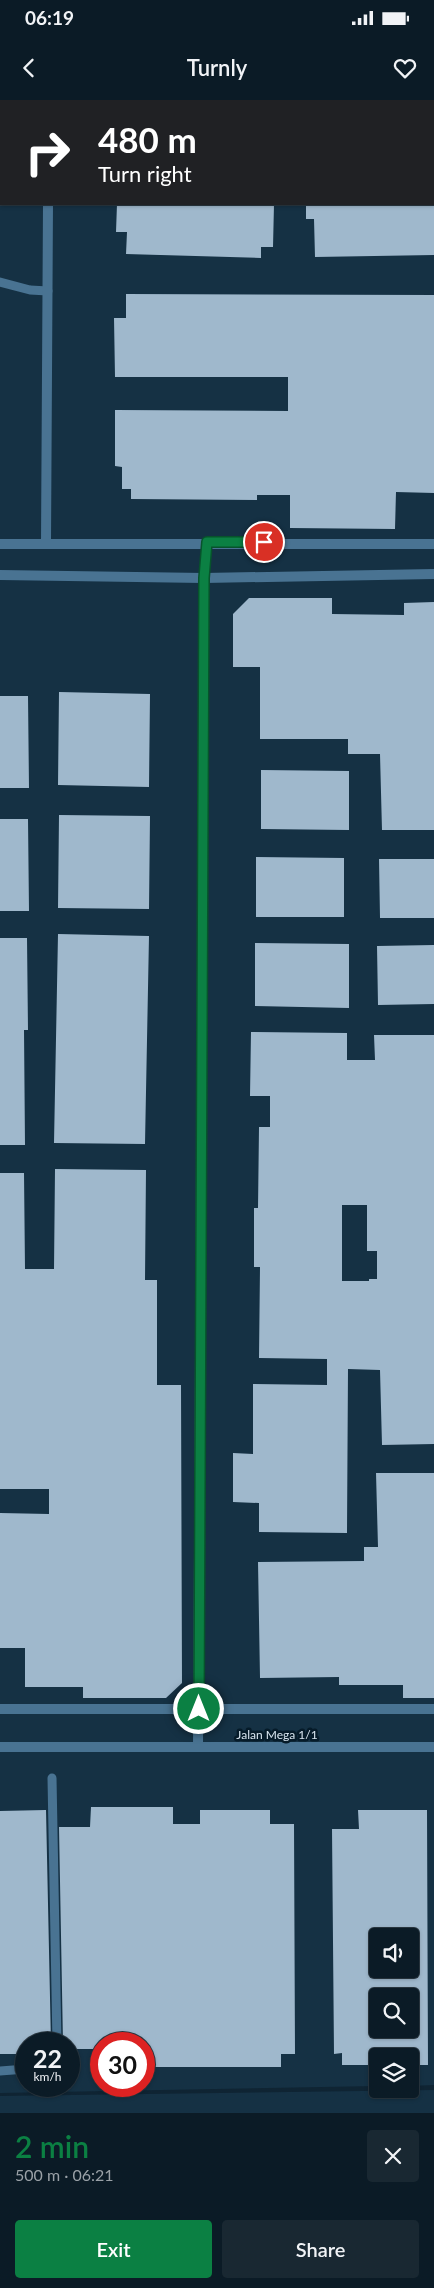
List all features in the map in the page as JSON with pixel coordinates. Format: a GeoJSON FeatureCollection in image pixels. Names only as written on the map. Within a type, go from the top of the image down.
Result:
{"type":"FeatureCollection","features":[{"type":"Feature","properties":{"kind":"street"},"geometry":{"type":"LineString","coordinates":[[46,543],[48,205]]}},
{"type":"Feature","properties":{"kind":"street"},"geometry":{"type":"LineString","coordinates":[[198,1747],[204,578],[207,542]]}},
{"type":"Feature","properties":{"kind":"street"},"geometry":{"type":"LineString","coordinates":[[0,544],[207,542],[434,544]]}},
{"type":"Feature","properties":{"kind":"street"},"geometry":{"type":"LineString","coordinates":[[0,575],[204,578],[434,574]]}},
{"type":"Feature","properties":{"kind":"street"},"geometry":{"type":"LineString","coordinates":[[0,1709],[434,1709]]}},
{"type":"Feature","properties":{"kind":"street","name":"Jalan Mega 1/1"},"geometry":{"type":"LineString","coordinates":[[0,1747],[434,1747]]}},
{"type":"Feature","properties":{"kind":"lane"},"geometry":{"type":"LineString","coordinates":[[0,282],[30,290],[48,291]]}},
{"type":"Feature","properties":{"kind":"lane"},"geometry":{"type":"LineString","coordinates":[[52,1778],[57,2032]]}},
{"type":"Feature","properties":{"kind":"lane"},"geometry":{"type":"LineString","coordinates":[[0,2071],[15,2070]]}},
{"type":"Feature","properties":{"kind":"shaded area"},"geometry":{"type":"Polygon","coordinates":[[[0,205],[434,205],[434,2085],[419,2086],[419,2048],[369,2048],[369,2086],[155,2090],[155,2032],[90,2032],[90,2091],[80,2092],[80,2032],[15,2032],[15,2093],[0,2093],[0,205]]]}},
{"type":"Feature","properties":{"kind":"shaded area"},"geometry":{"type":"Polygon","coordinates":[[[419,2090],[434,2090],[434,2113],[0,2113],[0,2096],[80,2097],[80,2095],[90,2095],[90,2097],[155,2097],[155,2094],[369,2091],[369,2098],[419,2098],[419,2090]]]}},
{"type":"Feature","properties":{"kind":"building"},"geometry":{"type":"Polygon","coordinates":[[[117,205],[274,205],[273,247],[261,247],[261,258],[126,254],[127,232],[116,232],[117,205]]]}},
{"type":"Feature","properties":{"kind":"building"},"geometry":{"type":"Polygon","coordinates":[[[306,205],[434,205],[434,255],[315,257],[314,219],[306,219],[306,205]]]}},
{"type":"Feature","properties":{"kind":"building"},"geometry":{"type":"Polygon","coordinates":[[[126,294],[434,295],[434,493],[396,492],[395,529],[290,528],[290,495],[257,495],[257,500],[131,499],[131,489],[122,489],[122,467],[115,466],[115,410],[288,411],[288,377],[115,377],[114,318],[126,318],[126,294]]]}},
{"type":"Feature","properties":{"kind":"building"},"geometry":{"type":"Polygon","coordinates":[[[249,598],[332,598],[332,614],[404,615],[404,603],[434,602],[434,830],[382,830],[380,754],[348,754],[348,739],[260,739],[260,667],[233,667],[233,614],[249,598]]]}},
{"type":"Feature","properties":{"kind":"building"},"geometry":{"type":"Polygon","coordinates":[[[59,692],[150,694],[149,787],[58,785],[59,692]]]}},
{"type":"Feature","properties":{"kind":"building"},"geometry":{"type":"Polygon","coordinates":[[[0,696],[28,696],[29,788],[0,788],[0,696]]]}},
{"type":"Feature","properties":{"kind":"building"},"geometry":{"type":"Polygon","coordinates":[[[261,770],[349,771],[349,830],[261,829],[261,770]]]}},
{"type":"Feature","properties":{"kind":"building"},"geometry":{"type":"Polygon","coordinates":[[[59,815],[150,816],[149,909],[58,908],[59,815]]]}},
{"type":"Feature","properties":{"kind":"building"},"geometry":{"type":"Polygon","coordinates":[[[0,819],[28,819],[29,911],[0,911],[0,819]]]}},
{"type":"Feature","properties":{"kind":"building"},"geometry":{"type":"Polygon","coordinates":[[[256,857],[344,858],[344,917],[256,917],[256,857]]]}},
{"type":"Feature","properties":{"kind":"building"},"geometry":{"type":"Polygon","coordinates":[[[379,859],[434,859],[434,918],[380,918],[379,859]]]}},
{"type":"Feature","properties":{"kind":"building"},"geometry":{"type":"Polygon","coordinates":[[[58,934],[149,936],[145,1144],[54,1143],[58,934]]]}},
{"type":"Feature","properties":{"kind":"building"},"geometry":{"type":"Polygon","coordinates":[[[0,938],[27,938],[28,1030],[24,1030],[25,1145],[0,1145],[0,938]]]}},
{"type":"Feature","properties":{"kind":"building"},"geometry":{"type":"Polygon","coordinates":[[[255,943],[349,944],[349,1008],[255,1006],[255,943]]]}},
{"type":"Feature","properties":{"kind":"building"},"geometry":{"type":"Polygon","coordinates":[[[434,945],[434,1004],[378,1005],[377,946],[434,945]]]}},
{"type":"Feature","properties":{"kind":"building"},"geometry":{"type":"Polygon","coordinates":[[[251,1032],[347,1033],[347,1060],[375,1060],[374,1035],[434,1035],[434,1444],[382,1445],[380,1370],[348,1369],[347,1533],[259,1532],[259,1503],[233,1502],[233,1453],[253,1454],[253,1384],[327,1385],[327,1359],[259,1358],[260,1267],[254,1267],[254,1208],[258,1208],[259,1127],[270,1127],[270,1096],[250,1096],[251,1032]],[[342,1205],[342,1281],[369,1281],[369,1279],[377,1279],[377,1251],[367,1251],[367,1205],[342,1205]]]}},
{"type":"Feature","properties":{"kind":"building"},"geometry":{"type":"Polygon","coordinates":[[[55,1169],[146,1170],[145,1280],[157,1280],[157,1385],[181,1385],[182,1683],[166,1698],[83,1698],[83,1687],[25,1687],[25,1648],[0,1648],[0,1513],[49,1514],[49,1489],[0,1489],[0,1173],[24,1173],[25,1269],[54,1269],[55,1169]]]}},
{"type":"Feature","properties":{"kind":"building"},"geometry":{"type":"Polygon","coordinates":[[[376,1473],[434,1473],[434,1698],[403,1698],[403,1685],[339,1685],[339,1677],[260,1678],[258,1562],[364,1561],[364,1547],[378,1547],[376,1473]]]}},
{"type":"Feature","properties":{"kind":"building"},"geometry":{"type":"Polygon","coordinates":[[[91,1807],[173,1807],[173,1824],[200,1824],[200,1810],[270,1810],[270,1824],[294,1824],[295,2054],[281,2054],[281,2067],[155,2067],[155,2032],[90,2032],[90,2049],[80,2049],[80,2032],[63,2032],[59,1827],[90,1827],[91,1807]]]}},
{"type":"Feature","properties":{"kind":"building"},"geometry":{"type":"Polygon","coordinates":[[[46,1810],[51,2032],[15,2032],[15,2054],[0,2054],[0,1811],[46,1810]]]}},
{"type":"Feature","properties":{"kind":"building"},"geometry":{"type":"Polygon","coordinates":[[[358,1810],[427,1810],[428,2065],[419,2065],[419,2048],[369,2048],[369,2065],[342,2065],[342,2053],[334,2054],[332,1829],[359,1829],[358,1810]]]}},
{"type":"Feature","properties":{"kind":"route"},"geometry":{"type":"LineString","coordinates":[[199,1709],[204,578],[207,542],[264,542]]}}]}
